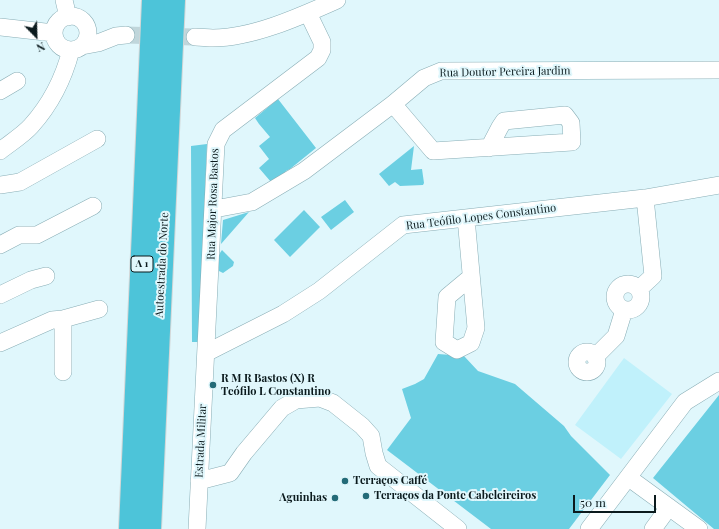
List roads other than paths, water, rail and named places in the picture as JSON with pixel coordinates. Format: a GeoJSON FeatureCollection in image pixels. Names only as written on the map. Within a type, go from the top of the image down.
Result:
{"type":"FeatureCollection","features":[{"type":"Feature","properties":{"kind":"highway","name":"Autoestrada do Norte"},"geometry":{"type":"LineString","coordinates":[[130,529],[154,0]]}},
{"type":"Feature","properties":{"kind":"highway","name":"Autoestrada do Norte"},"geometry":{"type":"LineString","coordinates":[[150,529],[174,0]]}},
{"type":"Feature","properties":{"kind":"street"},"geometry":{"type":"LineString","coordinates":[[64,0],[68,17]]}},
{"type":"Feature","properties":{"kind":"street"},"geometry":{"type":"LineString","coordinates":[[195,37],[214,38],[252,32],[308,13],[337,0]]}},
{"type":"Feature","properties":{"kind":"street","name":"Rua Major Rosa Bastos"},"geometry":{"type":"LineString","coordinates":[[206,353],[216,144],[223,130],[318,58],[322,50],[322,42],[308,13]]}},
{"type":"Feature","properties":{"kind":"street"},"geometry":{"type":"LineString","coordinates":[[68,17],[78,18],[86,25],[106,29],[121,36],[76,48],[61,47],[55,38],[54,33],[57,24],[68,17]]}},
{"type":"Feature","properties":{"kind":"street"},"geometry":{"type":"LineString","coordinates":[[0,151],[30,127],[47,106],[76,48],[87,38],[86,25]]}},
{"type":"Feature","properties":{"kind":"street"},"geometry":{"type":"LineString","coordinates":[[0,27],[54,33]]}},
{"type":"Feature","properties":{"kind":"street","name":"Rua Doutor Pereira Jardim"},"geometry":{"type":"LineString","coordinates":[[214,206],[220,208],[252,202],[304,171],[393,104],[424,78],[441,72],[719,70]]}},
{"type":"Feature","properties":{"kind":"street"},"geometry":{"type":"LineString","coordinates":[[0,91],[17,81]]}},
{"type":"Feature","properties":{"kind":"street"},"geometry":{"type":"LineString","coordinates":[[393,104],[433,151],[489,148]]}},
{"type":"Feature","properties":{"kind":"street"},"geometry":{"type":"LineString","coordinates":[[0,186],[20,182],[97,140]]}},
{"type":"Feature","properties":{"kind":"street","name":"Rua Teófilo Lopes Constantino"},"geometry":{"type":"LineString","coordinates":[[206,353],[283,314],[319,291],[404,225],[645,198],[719,185]]}},
{"type":"Feature","properties":{"kind":"street"},"geometry":{"type":"LineString","coordinates":[[596,357],[616,336],[624,310],[620,308],[616,302],[615,297],[618,288],[626,284],[631,284],[639,289],[653,276],[645,198]]}},
{"type":"Feature","properties":{"kind":"street"},"geometry":{"type":"LineString","coordinates":[[0,245],[19,235],[37,235],[93,206]]}},
{"type":"Feature","properties":{"kind":"street"},"geometry":{"type":"LineString","coordinates":[[466,218],[471,277]]}},
{"type":"Feature","properties":{"kind":"street"},"geometry":{"type":"LineString","coordinates":[[0,295],[31,280],[46,276]]}},
{"type":"Feature","properties":{"kind":"street"},"geometry":{"type":"LineString","coordinates":[[0,343],[52,320],[63,319],[99,309]]}},
{"type":"Feature","properties":{"kind":"street"},"geometry":{"type":"LineString","coordinates":[[63,319],[63,372]]}},
{"type":"Feature","properties":{"kind":"street","name":"Estrada Militar"},"geometry":{"type":"LineString","coordinates":[[197,529],[206,353]]}},
{"type":"Feature","properties":{"kind":"street"},"geometry":{"type":"LineString","coordinates":[[589,529],[685,402],[719,381]]}},
{"type":"Feature","properties":{"kind":"street"},"geometry":{"type":"LineString","coordinates":[[199,481],[212,479],[230,473],[244,453],[282,408],[296,400],[320,398],[333,403],[362,426],[371,436],[378,466],[458,529]]}},
{"type":"Feature","properties":{"kind":"street"},"geometry":{"type":"LineString","coordinates":[[629,478],[699,529]]}},
{"type":"Feature","properties":{"kind":"street"},"geometry":{"type":"LineString","coordinates":[[653,529],[669,507]]}},
{"type":"Feature","properties":{"kind":"tunnel"},"geometry":{"type":"LineString","coordinates":[[126,35],[195,37]]}},
{"type":"Feature","properties":{"kind":"place","name":"R M R Bastos (X) R Teófilo L Constantino"},"geometry":{"type":"Point","coordinates":[213,385]}},
{"type":"Feature","properties":{"kind":"place","name":"Terraços Caffé"},"geometry":{"type":"Point","coordinates":[345,481]}},
{"type":"Feature","properties":{"kind":"place","name":"Terraços da Ponte Cabeleireiros"},"geometry":{"type":"Point","coordinates":[366,496]}},
{"type":"Feature","properties":{"kind":"place","name":"Aguinhas"},"geometry":{"type":"Point","coordinates":[335,498]}}]}
